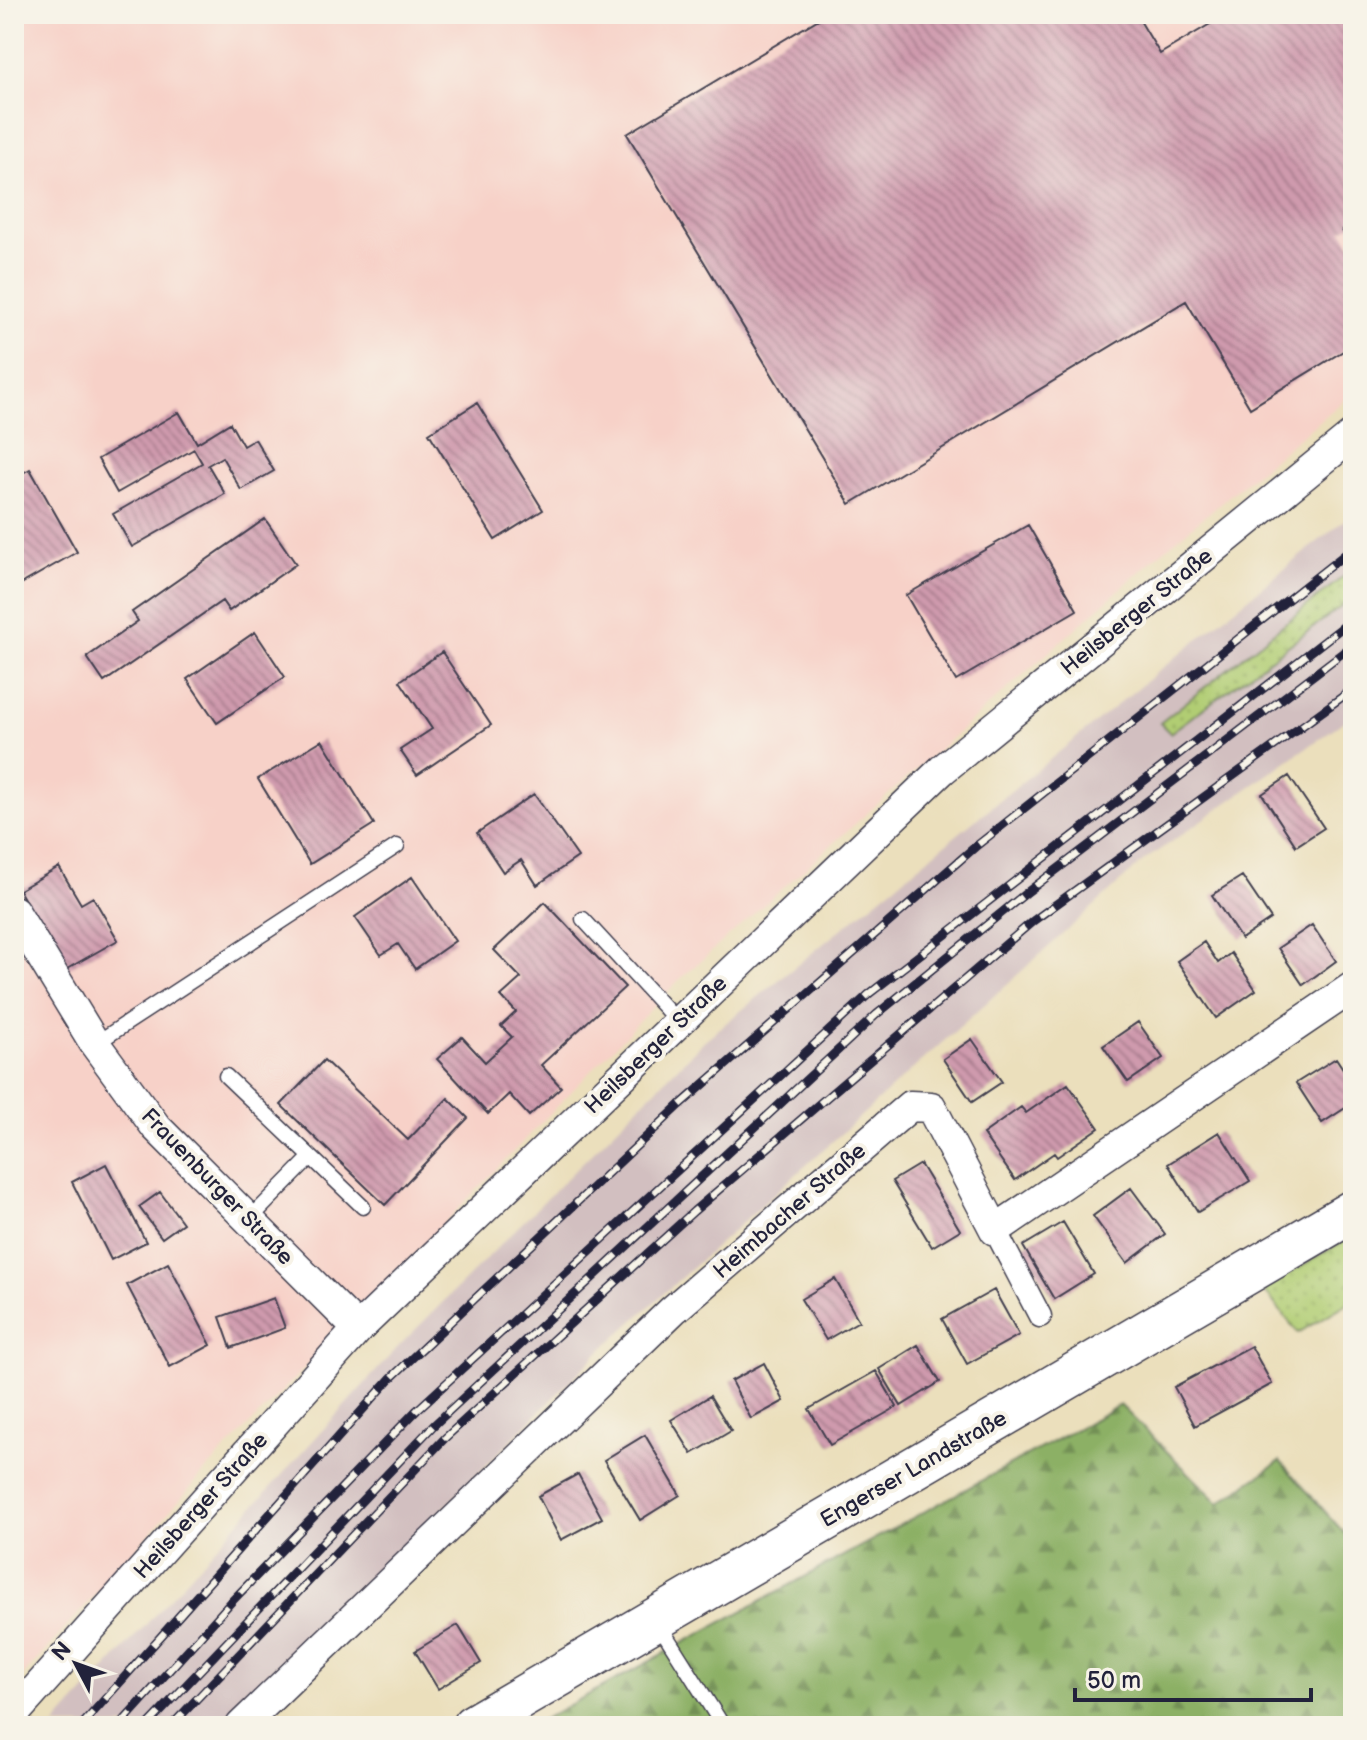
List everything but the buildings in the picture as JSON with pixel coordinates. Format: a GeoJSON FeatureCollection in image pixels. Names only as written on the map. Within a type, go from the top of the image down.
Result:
{"type":"FeatureCollection","features":[{"type":"Feature","properties":{"kind":"main road","name":"Engerser Landstraße"},"geometry":{"type":"LineString","coordinates":[[473,1726],[1353,1211]]}},
{"type":"Feature","properties":{"kind":"street","name":"Heilsberger Straße"},"geometry":{"type":"LineString","coordinates":[[14,1714],[358,1329],[678,1022],[942,770],[1353,435]]}},
{"type":"Feature","properties":{"kind":"street","name":"Frauenburger Straße"},"geometry":{"type":"LineString","coordinates":[[14,911],[95,1044],[156,1127],[358,1329]]}},
{"type":"Feature","properties":{"kind":"street"},"geometry":{"type":"LineString","coordinates":[[1040,1316],[995,1230],[1353,987]]}},
{"type":"Feature","properties":{"kind":"street","name":"Heimbacher Straße"},"geometry":{"type":"LineString","coordinates":[[241,1726],[673,1310],[910,1106],[931,1107],[995,1230]]}},
{"type":"Feature","properties":{"kind":"lane"},"geometry":{"type":"LineString","coordinates":[[95,1044],[397,846]]}},
{"type":"Feature","properties":{"kind":"lane"},"geometry":{"type":"LineString","coordinates":[[583,919],[678,1022]]}},
{"type":"Feature","properties":{"kind":"lane"},"geometry":{"type":"LineString","coordinates":[[226,1076],[363,1207]]}},
{"type":"Feature","properties":{"kind":"lane"},"geometry":{"type":"LineString","coordinates":[[249,1220],[311,1157]]}},
{"type":"Feature","properties":{"kind":"lane"},"geometry":{"type":"LineString","coordinates":[[656,1619],[723,1726]]}},
{"type":"Feature","properties":{"kind":"shaded area"},"geometry":{"type":"Polygon","coordinates":[[[14,14],[1353,14],[1353,393],[1164,550],[678,981],[209,1467],[14,1686],[14,14]]]}},
{"type":"Feature","properties":{"kind":"shaded area"},"geometry":{"type":"Polygon","coordinates":[[[1353,513],[1353,715],[1145,860],[601,1350],[227,1726],[54,1726],[398,1347],[705,1040],[1353,513]]]}},
{"type":"Feature","properties":{"kind":"green space"},"geometry":{"type":"Polygon","coordinates":[[[1353,569],[1353,598],[1170,733],[1160,723],[1353,569]]]}},
{"type":"Feature","properties":{"kind":"green space"},"geometry":{"type":"Polygon","coordinates":[[[1353,1235],[1353,1300],[1298,1333],[1263,1289],[1353,1235]]]}},
{"type":"Feature","properties":{"kind":"green space"},"geometry":{"type":"Polygon","coordinates":[[[1120,1405],[1219,1503],[1280,1461],[1353,1543],[1353,1726],[531,1726],[1120,1405]]]}},
{"type":"Feature","properties":{"kind":"railway"},"geometry":{"type":"LineString","coordinates":[[81,1726],[391,1378],[680,1105],[975,847],[1353,548]]}},
{"type":"Feature","properties":{"kind":"railway"},"geometry":{"type":"LineString","coordinates":[[119,1726],[232,1601],[417,1410],[869,994],[1353,619]]}},
{"type":"Feature","properties":{"kind":"railway"},"geometry":{"type":"LineString","coordinates":[[147,1726],[434,1425],[877,1014],[1026,893],[1353,645]]}},
{"type":"Feature","properties":{"kind":"railway"},"geometry":{"type":"LineString","coordinates":[[171,1726],[445,1438],[694,1211],[1033,921],[1353,689]]}}]}
